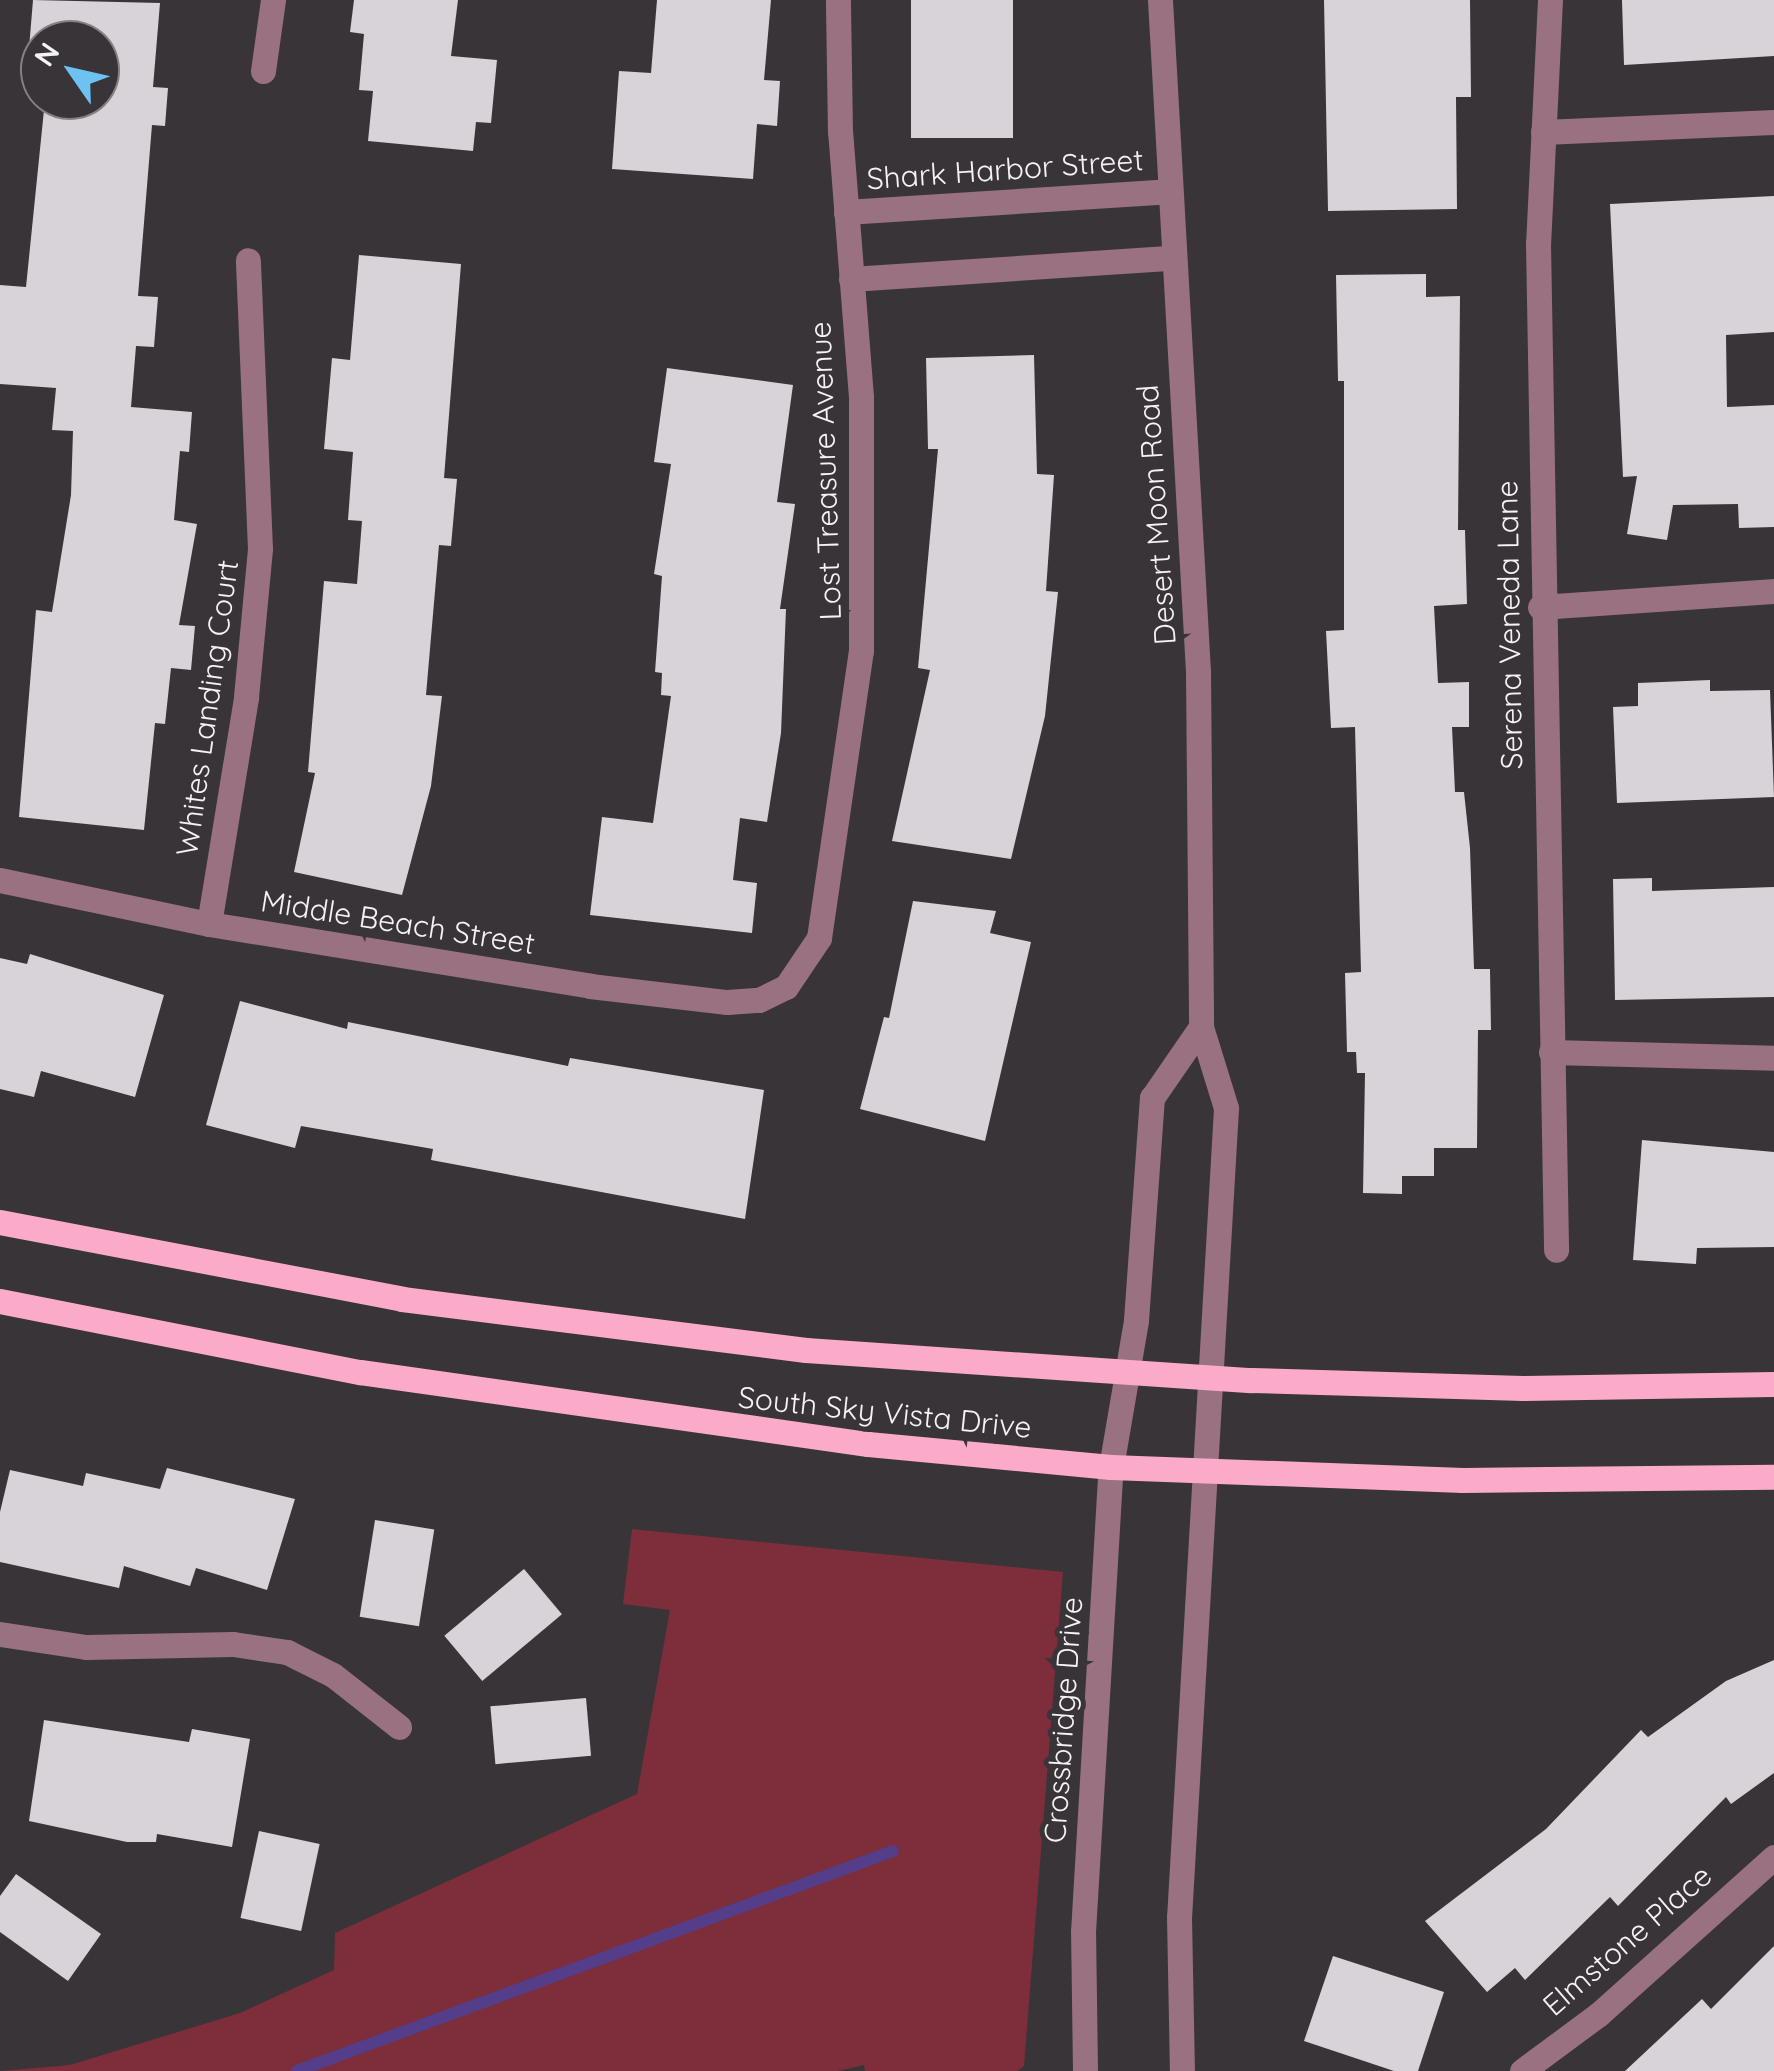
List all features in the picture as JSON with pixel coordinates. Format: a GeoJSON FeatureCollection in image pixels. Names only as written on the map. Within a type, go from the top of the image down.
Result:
{"type":"FeatureCollection","features":[{"type":"Feature","properties":{"kind":"main road","name":"South Sky Vista Drive"},"geometry":{"type":"LineString","coordinates":[[0,1222],[296,1282],[530,1317],[806,1350],[1209,1378],[1523,1388],[1774,1384]]}},
{"type":"Feature","properties":{"kind":"main road","name":"South Sky Vista Drive"},"geometry":{"type":"LineString","coordinates":[[0,1301],[262,1355],[566,1405],[868,1444],[1110,1467],[1463,1480],[1774,1477]]}},
{"type":"Feature","properties":{"kind":"street"},"geometry":{"type":"LineString","coordinates":[[262,71],[273,0]]}},
{"type":"Feature","properties":{"kind":"street","name":"Lost Treasure Avenue"},"geometry":{"type":"LineString","coordinates":[[786,987],[820,938],[861,651],[862,413],[846,212],[838,0]]}},
{"type":"Feature","properties":{"kind":"street","name":"Desert Moon Road"},"geometry":{"type":"LineString","coordinates":[[1160,0],[1171,258],[1198,671],[1201,1027],[1226,1108],[1209,1378]]}},
{"type":"Feature","properties":{"kind":"street","name":"Serena Veneda Lane"},"geometry":{"type":"LineString","coordinates":[[1550,0],[1543,132],[1540,607],[1556,1250]]}},
{"type":"Feature","properties":{"kind":"street"},"geometry":{"type":"LineString","coordinates":[[1543,132],[1774,122]]}},
{"type":"Feature","properties":{"kind":"street","name":"Shark Harbor Street"},"geometry":{"type":"LineString","coordinates":[[846,212],[1168,191]]}},
{"type":"Feature","properties":{"kind":"street"},"geometry":{"type":"LineString","coordinates":[[851,279],[1171,258]]}},
{"type":"Feature","properties":{"kind":"street","name":"Whites Landing Court"},"geometry":{"type":"LineString","coordinates":[[209,924],[243,714],[260,549],[248,260]]}},
{"type":"Feature","properties":{"kind":"street"},"geometry":{"type":"LineString","coordinates":[[1540,607],[1774,591]]}},
{"type":"Feature","properties":{"kind":"street","name":"Middle Beach Street"},"geometry":{"type":"LineString","coordinates":[[0,880],[209,924],[726,1002],[759,1000],[786,987]]}},
{"type":"Feature","properties":{"kind":"street"},"geometry":{"type":"LineString","coordinates":[[1130,1374],[1152,1098],[1201,1027]]}},
{"type":"Feature","properties":{"kind":"street"},"geometry":{"type":"LineString","coordinates":[[1551,1052],[1774,1058]]}},
{"type":"Feature","properties":{"kind":"street","name":"Crossbridge Drive"},"geometry":{"type":"LineString","coordinates":[[1085,2071],[1083,1932],[1110,1467],[1130,1374]]}},
{"type":"Feature","properties":{"kind":"street"},"geometry":{"type":"LineString","coordinates":[[1182,2071],[1179,1917],[1209,1378]]}},
{"type":"Feature","properties":{"kind":"street"},"geometry":{"type":"LineString","coordinates":[[0,1634],[86,1647],[233,1644],[286,1652],[333,1675],[399,1727]]}},
{"type":"Feature","properties":{"kind":"street","name":"Elmstone Place"},"geometry":{"type":"LineString","coordinates":[[1522,2071],[1599,2014],[1774,1857]]}},
{"type":"Feature","properties":{"kind":"shaded area"},"geometry":{"type":"Polygon","coordinates":[[[632,1529],[1063,1572],[1024,2066],[1017,2071],[865,2071],[864,2065],[838,2071],[0,2071],[70,2065],[240,2013],[334,1970],[335,1933],[637,1794],[670,1610],[623,1604],[632,1529]]]}},
{"type":"Feature","properties":{"kind":"building"},"geometry":{"type":"Polygon","coordinates":[[[33,0],[160,3],[153,87],[168,88],[165,126],[152,125],[138,296],[158,297],[154,347],[136,346],[131,407],[192,412],[189,452],[180,451],[174,520],[197,524],[179,625],[195,626],[191,670],[171,668],[165,724],[155,723],[144,830],[19,817],[36,610],[52,612],[71,495],[73,431],[52,430],[56,388],[0,384],[0,285],[26,287],[43,120],[120,120],[120,20],[31,20],[33,0]]]}},
{"type":"Feature","properties":{"kind":"building"},"geometry":{"type":"Polygon","coordinates":[[[354,0],[458,0],[451,56],[497,60],[491,123],[476,122],[473,151],[368,141],[373,91],[359,90],[364,34],[350,32],[354,0]]]}},
{"type":"Feature","properties":{"kind":"building"},"geometry":{"type":"Polygon","coordinates":[[[657,0],[771,0],[764,80],[780,81],[777,126],[757,124],[753,179],[612,169],[619,71],[651,73],[657,0]]]}},
{"type":"Feature","properties":{"kind":"building"},"geometry":{"type":"Polygon","coordinates":[[[911,0],[1013,0],[1013,138],[911,138],[911,0]]]}},
{"type":"Feature","properties":{"kind":"building"},"geometry":{"type":"Polygon","coordinates":[[[1324,0],[1470,0],[1471,97],[1456,97],[1457,209],[1328,211],[1324,0]]]}},
{"type":"Feature","properties":{"kind":"building"},"geometry":{"type":"Polygon","coordinates":[[[1622,0],[1774,0],[1774,56],[1624,65],[1622,0]]]}},
{"type":"Feature","properties":{"kind":"building"},"geometry":{"type":"Polygon","coordinates":[[[1774,196],[1774,332],[1726,335],[1727,407],[1774,405],[1774,527],[1739,528],[1738,504],[1673,505],[1667,540],[1627,534],[1637,476],[1623,477],[1610,204],[1774,196]]]}},
{"type":"Feature","properties":{"kind":"building"},"geometry":{"type":"Polygon","coordinates":[[[359,255],[461,264],[444,478],[457,479],[451,546],[439,545],[426,695],[442,696],[431,786],[402,895],[294,872],[315,773],[308,772],[324,581],[357,584],[362,521],[348,520],[353,452],[324,449],[332,358],[350,360],[359,255]]]}},
{"type":"Feature","properties":{"kind":"building"},"geometry":{"type":"Polygon","coordinates":[[[1426,274],[1426,297],[1460,296],[1458,530],[1465,530],[1467,604],[1434,606],[1438,683],[1469,682],[1469,727],[1452,727],[1455,792],[1464,792],[1474,969],[1490,969],[1491,1030],[1478,1030],[1477,1148],[1434,1148],[1434,1176],[1402,1176],[1402,1194],[1363,1193],[1365,1073],[1357,1073],[1356,1052],[1347,1052],[1345,973],[1361,972],[1355,727],[1331,728],[1326,631],[1344,630],[1344,381],[1338,381],[1336,275],[1426,274]]]}},
{"type":"Feature","properties":{"kind":"building"},"geometry":{"type":"Polygon","coordinates":[[[1034,355],[1037,474],[1054,475],[1046,591],[1058,592],[1045,716],[1011,859],[892,841],[930,670],[918,668],[938,449],[928,449],[926,358],[1034,355]]]}},
{"type":"Feature","properties":{"kind":"building"},"geometry":{"type":"Polygon","coordinates":[[[667,368],[793,385],[777,502],[795,504],[780,609],[786,609],[781,733],[767,822],[740,818],[733,880],[757,883],[752,933],[590,915],[602,817],[653,823],[671,696],[661,695],[662,673],[655,672],[662,576],[654,574],[671,464],[654,462],[667,368]]]}},
{"type":"Feature","properties":{"kind":"building"},"geometry":{"type":"Polygon","coordinates":[[[1710,680],[1710,691],[1770,690],[1774,797],[1617,803],[1613,707],[1638,706],[1638,683],[1710,680]]]}},
{"type":"Feature","properties":{"kind":"building"},"geometry":{"type":"Polygon","coordinates":[[[1652,878],[1652,891],[1774,887],[1774,997],[1615,1000],[1613,879],[1652,878]]]}},
{"type":"Feature","properties":{"kind":"building"},"geometry":{"type":"Polygon","coordinates":[[[913,901],[996,911],[990,933],[1031,942],[985,1141],[860,1109],[884,1017],[889,1018],[913,901]]]}},
{"type":"Feature","properties":{"kind":"building"},"geometry":{"type":"Polygon","coordinates":[[[30,954],[164,995],[135,1097],[41,1071],[34,1097],[0,1089],[0,958],[27,964],[30,954]]]}},
{"type":"Feature","properties":{"kind":"building"},"geometry":{"type":"Polygon","coordinates":[[[240,1001],[347,1029],[348,1022],[568,1066],[570,1058],[764,1090],[745,1219],[431,1160],[433,1149],[301,1126],[295,1148],[206,1125],[240,1001]]]}},
{"type":"Feature","properties":{"kind":"building"},"geometry":{"type":"Polygon","coordinates":[[[1642,1140],[1774,1152],[1774,1247],[1697,1248],[1696,1264],[1633,1260],[1642,1140]]]}},
{"type":"Feature","properties":{"kind":"building"},"geometry":{"type":"Polygon","coordinates":[[[167,1468],[295,1499],[267,1590],[196,1568],[190,1586],[124,1566],[119,1588],[0,1562],[0,1512],[10,1470],[83,1486],[86,1473],[160,1489],[167,1468]]]}},
{"type":"Feature","properties":{"kind":"building"},"geometry":{"type":"Polygon","coordinates":[[[375,1520],[434,1529],[419,1626],[360,1617],[375,1520]]]}},
{"type":"Feature","properties":{"kind":"building"},"geometry":{"type":"Polygon","coordinates":[[[524,1569],[562,1614],[482,1681],[444,1636],[524,1569]]]}},
{"type":"Feature","properties":{"kind":"building"},"geometry":{"type":"Polygon","coordinates":[[[1774,1660],[1774,1773],[1731,1804],[1726,1797],[1618,1906],[1610,1897],[1525,1980],[1515,1968],[1487,1992],[1425,1921],[1546,1829],[1641,1730],[1648,1737],[1726,1681],[1774,1660]]]}},
{"type":"Feature","properties":{"kind":"building"},"geometry":{"type":"Polygon","coordinates":[[[586,1698],[591,1756],[495,1764],[490,1706],[586,1698]]]}},
{"type":"Feature","properties":{"kind":"building"},"geometry":{"type":"Polygon","coordinates":[[[44,1720],[189,1742],[192,1729],[250,1739],[232,1847],[157,1834],[156,1842],[127,1842],[29,1821],[44,1720]]]}},
{"type":"Feature","properties":{"kind":"building"},"geometry":{"type":"Polygon","coordinates":[[[259,1831],[320,1844],[301,1931],[240,1918],[259,1831]]]}},
{"type":"Feature","properties":{"kind":"building"},"geometry":{"type":"Polygon","coordinates":[[[16,1874],[101,1934],[68,1981],[0,1932],[0,1896],[16,1874]]]}},
{"type":"Feature","properties":{"kind":"building"},"geometry":{"type":"Polygon","coordinates":[[[1774,1946],[1774,2071],[1625,2071],[1702,1999],[1711,2009],[1774,1946]]]}},
{"type":"Feature","properties":{"kind":"building"},"geometry":{"type":"Polygon","coordinates":[[[1333,1956],[1444,1992],[1418,2071],[1394,2071],[1304,2041],[1333,1956]]]}},
{"type":"Feature","properties":{"kind":"waterway"},"geometry":{"type":"LineString","coordinates":[[297,2071],[893,1851]]}}]}
